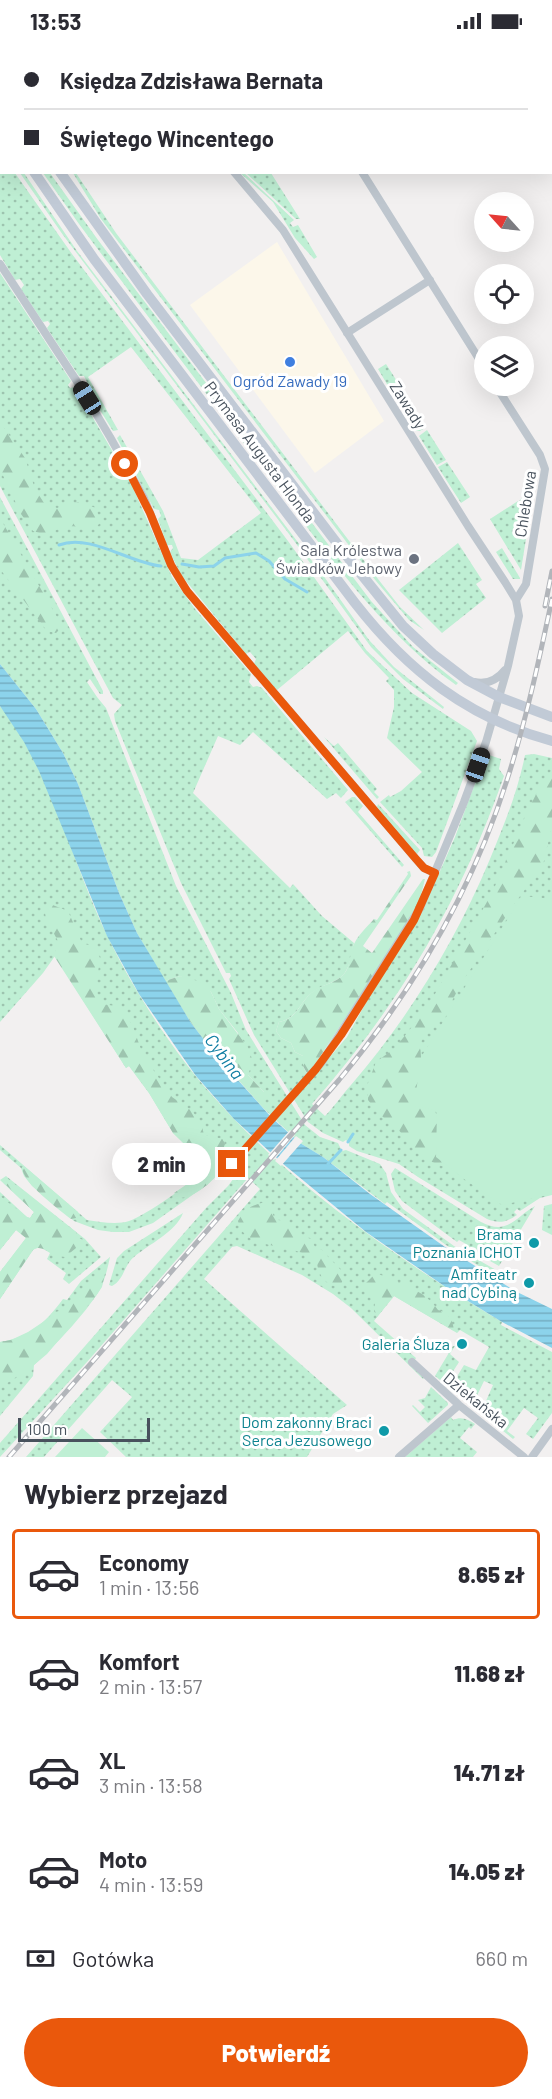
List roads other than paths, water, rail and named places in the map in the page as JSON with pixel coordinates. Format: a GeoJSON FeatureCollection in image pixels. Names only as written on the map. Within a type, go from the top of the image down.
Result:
{"type":"FeatureCollection","features":[{"type":"Feature","properties":{"kind":"main road","name":"Prymasa Augusta Hlonda"},"geometry":{"type":"LineString","coordinates":[[35,174],[94,259],[372,625],[401,656],[425,677],[465,705],[492,720],[552,741]]}},
{"type":"Feature","properties":{"kind":"main road","name":"Prymasa Augusta Hlonda"},"geometry":{"type":"LineString","coordinates":[[61,174],[147,294],[382,601],[422,645],[467,680],[499,697],[552,717]]}},
{"type":"Feature","properties":{"kind":"street","name":"Zawady"},"geometry":{"type":"LineString","coordinates":[[236,174],[283,230],[516,600]]}},
{"type":"Feature","properties":{"kind":"street"},"geometry":{"type":"LineString","coordinates":[[366,174],[474,351]]}},
{"type":"Feature","properties":{"kind":"street"},"geometry":{"type":"LineString","coordinates":[[0,264],[102,422],[144,498],[171,565],[187,591],[416,859],[424,868],[435,873]]}},
{"type":"Feature","properties":{"kind":"street"},"geometry":{"type":"LineString","coordinates":[[347,333],[430,280]]}},
{"type":"Feature","properties":{"kind":"street","name":"Chlebowa"},"geometry":{"type":"LineString","coordinates":[[502,396],[542,458],[545,468],[526,584],[516,600]]}},
{"type":"Feature","properties":{"kind":"street"},"geometry":{"type":"LineString","coordinates":[[232,1164],[322,1062],[414,920],[474,777],[508,666],[518,621],[516,600]]}},
{"type":"Feature","properties":{"kind":"street"},"geometry":{"type":"LineString","coordinates":[[467,680],[478,683],[490,681],[498,677],[508,666]]}},
{"type":"Feature","properties":{"kind":"street","name":"Dziekańska"},"geometry":{"type":"LineString","coordinates":[[412,1362],[459,1405],[524,1457]]}},
{"type":"Feature","properties":{"kind":"street"},"geometry":{"type":"LineString","coordinates":[[399,1457],[459,1405]]}},
{"type":"Feature","properties":{"kind":"street"},"geometry":{"type":"LineString","coordinates":[[532,1457],[552,1429]]}},
{"type":"Feature","properties":{"kind":"water"},"geometry":{"type":"Polygon","coordinates":[[[0,664],[36,709],[63,753],[78,784],[119,893],[137,933],[191,1023],[219,1059],[271,1117],[300,1143],[323,1157],[370,1194],[445,1247],[515,1291],[552,1309],[552,1348],[502,1322],[450,1290],[366,1232],[282,1163],[234,1119],[196,1076],[139,994],[107,936],[39,771],[24,742],[0,706],[0,664]]]}},
{"type":"Feature","properties":{"kind":"waterway"},"geometry":{"type":"LineString","coordinates":[[59,545],[71,542],[84,543],[161,566]]}},
{"type":"Feature","properties":{"kind":"waterway"},"geometry":{"type":"LineString","coordinates":[[182,564],[199,567],[214,566],[225,558],[256,553],[269,561],[285,579],[307,592]]}},
{"type":"Feature","properties":{"kind":"waterway"},"geometry":{"type":"LineString","coordinates":[[348,1142],[353,1134]]}},
{"type":"Feature","properties":{"kind":"waterway"},"geometry":{"type":"LineString","coordinates":[[328,1164],[341,1150]]}},
{"type":"Feature","properties":{"kind":"railway"},"geometry":{"type":"LineString","coordinates":[[545,606],[552,571]]}},
{"type":"Feature","properties":{"kind":"railway"},"geometry":{"type":"LineString","coordinates":[[9,1457],[339,1080],[392,1011],[415,975],[458,900],[493,821],[520,735],[552,599]]}},
{"type":"Feature","properties":{"kind":"place","name":"Ogród Zawady 19"},"geometry":{"type":"Point","coordinates":[290,362]}},
{"type":"Feature","properties":{"kind":"place","name":"Sala Królestwa Świadków Jehowy"},"geometry":{"type":"Point","coordinates":[414,559]}},
{"type":"Feature","properties":{"kind":"place","name":"Brama Poznania ICHOT"},"geometry":{"type":"Point","coordinates":[534,1243]}},
{"type":"Feature","properties":{"kind":"place","name":"Amfiteatr nad Cybiną"},"geometry":{"type":"Point","coordinates":[529,1283]}},
{"type":"Feature","properties":{"kind":"place","name":"Galeria Śluza"},"geometry":{"type":"Point","coordinates":[462,1344]}},
{"type":"Feature","properties":{"kind":"place","name":"Dom zakonny Braci Serca Jezusowego"},"geometry":{"type":"Point","coordinates":[384,1431]}},
{"type":"Feature","properties":{"kind":"water label","name":"Cybina"},"geometry":{"type":"Point","coordinates":[224,1057]}}]}
